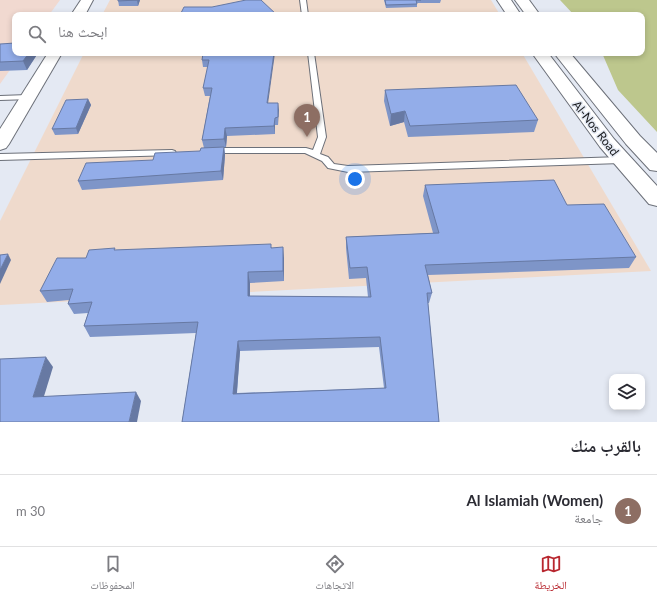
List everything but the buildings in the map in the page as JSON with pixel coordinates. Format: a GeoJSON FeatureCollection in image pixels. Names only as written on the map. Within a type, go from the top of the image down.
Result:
{"type":"FeatureCollection","features":[{"type":"Feature","properties":{"kind":"main road"},"geometry":{"type":"LineString","coordinates":[[504,0],[512,12]]}},
{"type":"Feature","properties":{"kind":"main road"},"geometry":{"type":"LineString","coordinates":[[522,0],[531,12]]}},
{"type":"Feature","properties":{"kind":"main road","name":"Al-Nos Road"},"geometry":{"type":"LineString","coordinates":[[542,56],[570,96],[621,160],[657,199]]}},
{"type":"Feature","properties":{"kind":"main road","name":"Al-Nos Road"},"geometry":{"type":"LineString","coordinates":[[564,56],[633,140],[657,165]]}},
{"type":"Feature","properties":{"kind":"street"},"geometry":{"type":"LineString","coordinates":[[80,12],[87,0]]}},
{"type":"Feature","properties":{"kind":"street"},"geometry":{"type":"LineString","coordinates":[[0,144],[53,56]]}},
{"type":"Feature","properties":{"kind":"lane"},"geometry":{"type":"LineString","coordinates":[[303,0],[305,12]]}},
{"type":"Feature","properties":{"kind":"lane"},"geometry":{"type":"LineString","coordinates":[[311,56],[322,138],[316,154]]}},
{"type":"Feature","properties":{"kind":"lane"},"geometry":{"type":"LineString","coordinates":[[0,98],[28,97]]}},
{"type":"Feature","properties":{"kind":"lane"},"geometry":{"type":"LineString","coordinates":[[206,152],[292,149],[306,150],[316,154],[331,166],[348,169],[621,160]]}},
{"type":"Feature","properties":{"kind":"lane"},"geometry":{"type":"LineString","coordinates":[[0,157],[182,152]]}},
{"type":"Feature","properties":{"kind":"shaded area"},"geometry":{"type":"Polygon","coordinates":[[[0,0],[60,0],[51,12],[12,12],[12,56],[20,56],[0,84],[0,0]]]}},
{"type":"Feature","properties":{"kind":"shaded area"},"geometry":{"type":"Polygon","coordinates":[[[110,0],[491,0],[498,12],[104,12],[110,0]]]}},
{"type":"Feature","properties":{"kind":"shaded area"},"geometry":{"type":"Polygon","coordinates":[[[82,56],[524,56],[651,271],[0,305],[0,221],[82,56]]]}},
{"type":"Feature","properties":{"kind":"green space"},"geometry":{"type":"Polygon","coordinates":[[[560,0],[657,0],[657,132],[618,90],[603,56],[645,56],[645,12],[571,12],[560,0]]]}},
{"type":"Feature","properties":{"kind":"place","name":"Al Islamiah (Women)"},"geometry":{"type":"Point","coordinates":[307,137]}}]}
